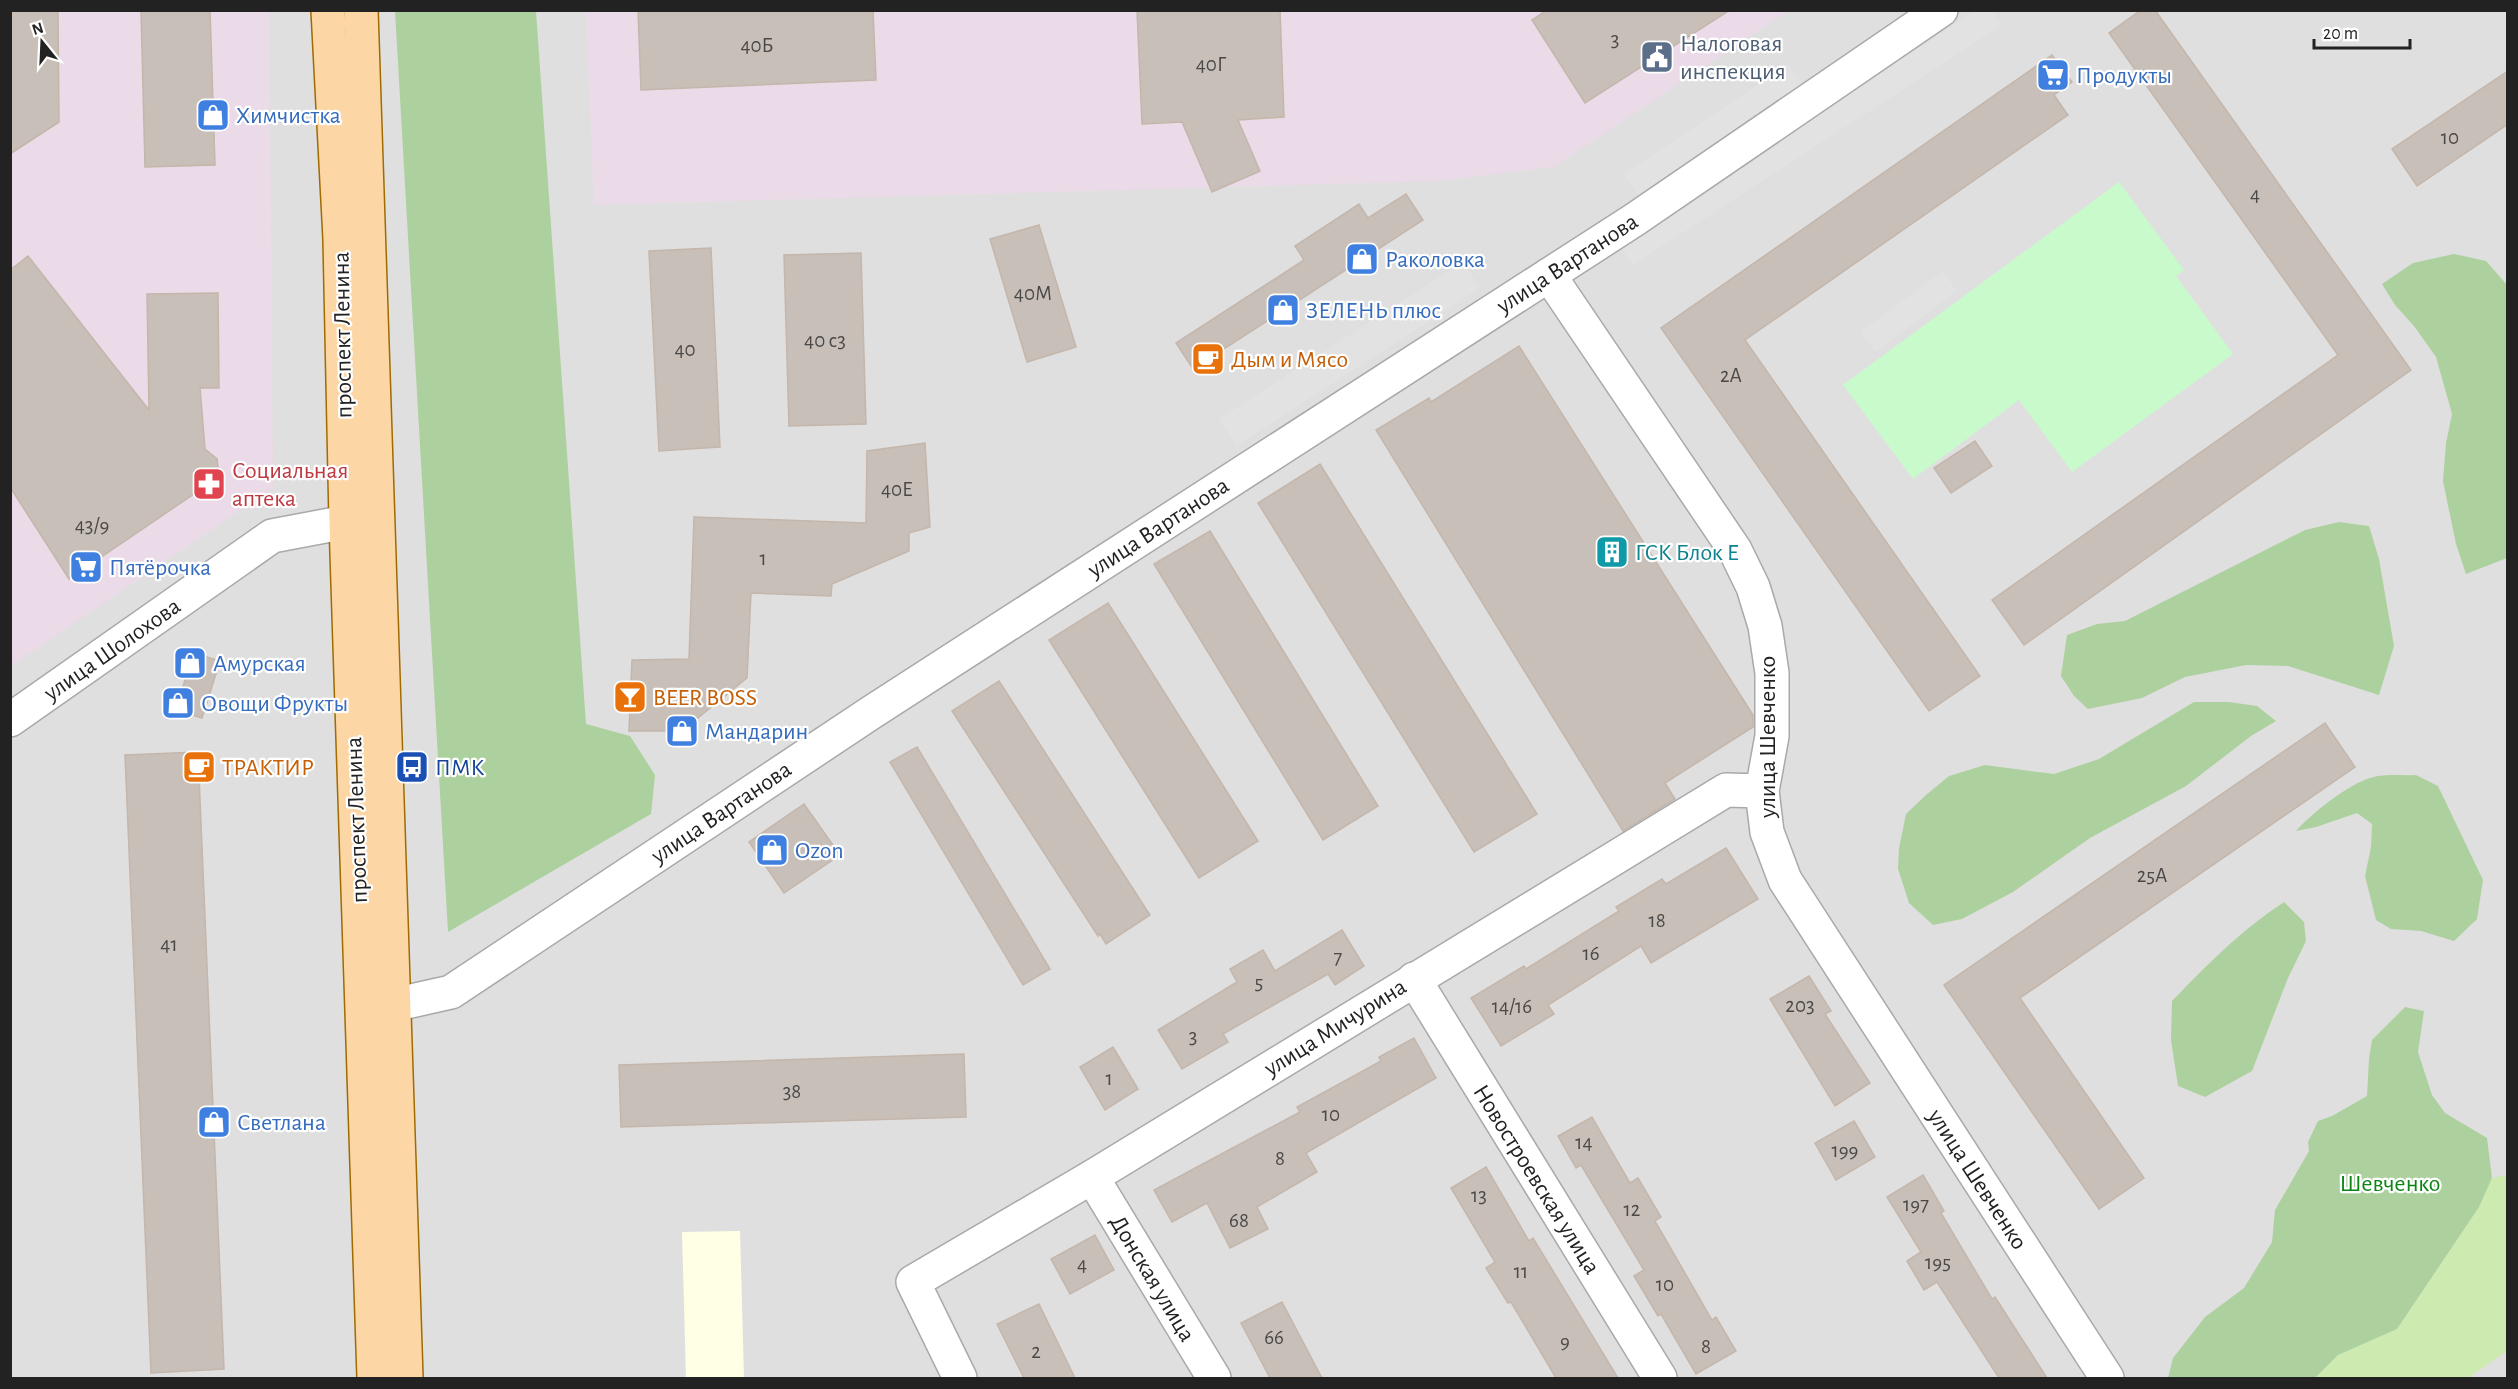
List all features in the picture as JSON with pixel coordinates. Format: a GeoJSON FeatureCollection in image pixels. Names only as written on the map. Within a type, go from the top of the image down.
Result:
{"type":"FeatureCollection","features":[{"type":"Feature","properties":{"kind":"main road","name":"проспект Ленина"},"geometry":{"type":"LineString","coordinates":[[328,10],[340,240],[362,520],[393,1005],[406,1378]]}},
{"type":"Feature","properties":{"kind":"main road","name":"проспект Ленина"},"geometry":{"type":"LineString","coordinates":[[361,10],[361,1004],[374,1378]]}},
{"type":"Feature","properties":{"kind":"street","name":"улица Вартанова"},"geometry":{"type":"LineString","coordinates":[[361,1004],[393,1005],[451,992],[872,712],[1549,275],[1941,10]]}},
{"type":"Feature","properties":{"kind":"street","name":"улица Шевченко"},"geometry":{"type":"LineString","coordinates":[[1549,275],[1735,550],[1753,587],[1765,626],[1772,673],[1772,736],[1762,790],[1767,832],[1785,880],[2107,1378]]}},
{"type":"Feature","properties":{"kind":"street","name":"улица Шолохова"},"geometry":{"type":"LineString","coordinates":[[10,720],[272,536],[362,520]]}},
{"type":"Feature","properties":{"kind":"street","name":"улица Мичурина"},"geometry":{"type":"LineString","coordinates":[[960,1378],[913,1282],[1092,1177],[1726,790],[1762,790]]}},
{"type":"Feature","properties":{"kind":"street","name":"Новостроевская улица"},"geometry":{"type":"LineString","coordinates":[[1414,979],[1660,1378]]}},
{"type":"Feature","properties":{"kind":"street","name":"Донская улица"},"geometry":{"type":"LineString","coordinates":[[1092,1177],[1214,1378]]}},
{"type":"Feature","properties":{"kind":"shaded area"},"geometry":{"type":"Polygon","coordinates":[[[11,11],[2507,11],[2507,1378],[11,1378],[11,11]]]}},
{"type":"Feature","properties":{"kind":"shaded area"},"geometry":{"type":"Polygon","coordinates":[[[11,11],[269,11],[273,488],[11,666],[11,11]]]}},
{"type":"Feature","properties":{"kind":"shaded area"},"geometry":{"type":"Polygon","coordinates":[[[586,11],[1788,11],[1554,167],[1436,181],[594,205],[586,11]]]}},
{"type":"Feature","properties":{"kind":"shaded area"},"geometry":{"type":"Polygon","coordinates":[[[1975,11],[1992,11],[2002,25],[1633,265],[1619,244],[1975,11]]]}},
{"type":"Feature","properties":{"kind":"shaded area"},"geometry":{"type":"Polygon","coordinates":[[[1789,64],[1803,85],[1638,195],[1624,174],[1789,64]]]}},
{"type":"Feature","properties":{"kind":"shaded area"},"geometry":{"type":"Polygon","coordinates":[[[1463,262],[1480,288],[1236,446],[1219,419],[1463,262]]]}},
{"type":"Feature","properties":{"kind":"shaded area"},"geometry":{"type":"Polygon","coordinates":[[[1943,271],[1957,291],[1875,352],[1860,332],[1943,271]]]}},
{"type":"Feature","properties":{"kind":"shaded area"},"geometry":{"type":"Polygon","coordinates":[[[740,1231],[744,1378],[686,1378],[682,1232],[740,1231]]]}},
{"type":"Feature","properties":{"kind":"green space"},"geometry":{"type":"Polygon","coordinates":[[[395,11],[536,11],[586,724],[630,736],[655,775],[651,814],[448,932],[395,11]]]}},
{"type":"Feature","properties":{"kind":"green space"},"geometry":{"type":"Polygon","coordinates":[[[2119,182],[2184,270],[2176,276],[2233,354],[2072,472],[2019,400],[1913,479],[1843,385],[2119,182]]]}},
{"type":"Feature","properties":{"kind":"green space"},"geometry":{"type":"Polygon","coordinates":[[[2454,254],[2486,261],[2508,286],[2507,558],[2466,574],[2456,544],[2443,481],[2446,443],[2452,414],[2436,357],[2414,326],[2395,305],[2382,284],[2413,263],[2454,254]]]}},
{"type":"Feature","properties":{"kind":"green space"},"geometry":{"type":"Polygon","coordinates":[[[2339,522],[2369,526],[2379,559],[2394,646],[2379,695],[2288,666],[2246,665],[2185,677],[2142,698],[2088,709],[2074,696],[2061,676],[2067,635],[2097,624],[2125,621],[2305,530],[2339,522]]]}},
{"type":"Feature","properties":{"kind":"green space"},"geometry":{"type":"Polygon","coordinates":[[[2194,702],[2229,702],[2257,706],[2276,721],[2251,736],[2186,786],[2090,838],[2013,892],[1962,919],[1933,925],[1909,903],[1898,869],[1899,848],[1906,814],[1949,776],[1985,765],[2054,774],[2099,759],[2194,702]]]}},
{"type":"Feature","properties":{"kind":"green space"},"geometry":{"type":"Polygon","coordinates":[[[2416,775],[2438,786],[2483,880],[2477,919],[2454,941],[2421,931],[2391,929],[2376,920],[2365,876],[2371,847],[2372,824],[2357,813],[2316,827],[2296,831],[2323,806],[2357,783],[2378,776],[2416,775]]]}},
{"type":"Feature","properties":{"kind":"green space"},"geometry":{"type":"Polygon","coordinates":[[[2284,902],[2304,922],[2306,941],[2288,978],[2252,1071],[2205,1097],[2178,1086],[2171,1040],[2172,1001],[2239,936],[2284,902]]]}},
{"type":"Feature","properties":{"kind":"green space","name":"Шевченко"},"geometry":{"type":"Polygon","coordinates":[[[2405,1007],[2424,1011],[2418,1052],[2432,1095],[2445,1113],[2487,1138],[2492,1178],[2479,1207],[2397,1329],[2338,1355],[2315,1378],[2168,1378],[2173,1358],[2205,1317],[2244,1288],[2272,1242],[2275,1210],[2309,1151],[2308,1142],[2318,1121],[2332,1116],[2367,1096],[2372,1040],[2405,1007]]]}},
{"type":"Feature","properties":{"kind":"green space"},"geometry":{"type":"Polygon","coordinates":[[[2507,1175],[2507,1351],[2468,1378],[2315,1378],[2338,1355],[2397,1329],[2479,1207],[2492,1178],[2507,1175]]]}},
{"type":"Feature","properties":{"kind":"building"},"geometry":{"type":"Polygon","coordinates":[[[10,10],[58,10],[59,122],[10,154],[10,10]]]}},
{"type":"Feature","properties":{"kind":"building"},"geometry":{"type":"Polygon","coordinates":[[[141,10],[210,10],[215,165],[145,167],[141,10]]]}},
{"type":"Feature","properties":{"kind":"building"},"geometry":{"type":"Polygon","coordinates":[[[638,10],[873,10],[876,80],[641,90],[638,10]]]}},
{"type":"Feature","properties":{"kind":"building"},"geometry":{"type":"Polygon","coordinates":[[[1137,10],[1280,10],[1284,117],[1238,120],[1260,171],[1212,192],[1182,122],[1142,124],[1137,10]]]}},
{"type":"Feature","properties":{"kind":"building"},"geometry":{"type":"Polygon","coordinates":[[[1547,10],[1730,10],[1585,103],[1532,20],[1547,10]]]}},
{"type":"Feature","properties":{"kind":"building"},"geometry":{"type":"Polygon","coordinates":[[[2141,10],[2155,10],[2411,370],[2024,645],[1992,600],[2338,355],[2109,33],[2141,10]]]}},
{"type":"Feature","properties":{"kind":"building"},"geometry":{"type":"Polygon","coordinates":[[[2052,55],[2072,82],[2054,95],[2068,115],[1745,340],[1980,676],[1929,711],[1661,328],[2052,55]]]}},
{"type":"Feature","properties":{"kind":"building"},"geometry":{"type":"Polygon","coordinates":[[[2508,71],[2508,124],[2417,186],[2392,149],[2508,71]]]}},
{"type":"Feature","properties":{"kind":"building"},"geometry":{"type":"Polygon","coordinates":[[[1406,194],[1423,220],[1193,369],[1176,343],[1304,260],[1295,246],[1359,204],[1368,218],[1406,194]]]}},
{"type":"Feature","properties":{"kind":"building"},"geometry":{"type":"Polygon","coordinates":[[[1039,225],[1076,347],[1027,362],[990,239],[1039,225]]]}},
{"type":"Feature","properties":{"kind":"building"},"geometry":{"type":"Polygon","coordinates":[[[711,248],[720,447],[659,451],[649,251],[711,248]]]}},
{"type":"Feature","properties":{"kind":"building"},"geometry":{"type":"Polygon","coordinates":[[[861,253],[866,424],[789,426],[784,255],[861,253]]]}},
{"type":"Feature","properties":{"kind":"building"},"geometry":{"type":"Polygon","coordinates":[[[28,256],[149,410],[147,294],[218,293],[219,388],[200,388],[205,449],[217,459],[219,477],[69,579],[10,487],[10,270],[28,256]]]}},
{"type":"Feature","properties":{"kind":"building"},"geometry":{"type":"Polygon","coordinates":[[[1519,346],[1753,715],[1753,727],[1665,783],[1675,799],[1623,831],[1376,430],[1429,398],[1431,402],[1519,346]]]}},
{"type":"Feature","properties":{"kind":"building"},"geometry":{"type":"Polygon","coordinates":[[[1975,441],[1992,466],[1951,493],[1934,468],[1975,441]]]}},
{"type":"Feature","properties":{"kind":"building"},"geometry":{"type":"Polygon","coordinates":[[[925,443],[930,527],[909,533],[909,551],[832,584],[831,596],[751,593],[747,678],[682,731],[629,731],[632,660],[689,659],[694,517],[866,523],[867,451],[925,443]]]}},
{"type":"Feature","properties":{"kind":"building"},"geometry":{"type":"Polygon","coordinates":[[[1320,464],[1537,814],[1474,852],[1258,503],[1320,464]]]}},
{"type":"Feature","properties":{"kind":"building"},"geometry":{"type":"Polygon","coordinates":[[[1210,531],[1378,806],[1323,840],[1154,564],[1210,531]]]}},
{"type":"Feature","properties":{"kind":"building"},"geometry":{"type":"Polygon","coordinates":[[[1108,603],[1258,841],[1199,878],[1049,640],[1108,603]]]}},
{"type":"Feature","properties":{"kind":"building"},"geometry":{"type":"Polygon","coordinates":[[[193,653],[220,661],[202,718],[176,710],[193,653]]]}},
{"type":"Feature","properties":{"kind":"building"},"geometry":{"type":"Polygon","coordinates":[[[999,681],[1150,915],[1106,944],[1100,934],[1098,936],[952,711],[999,681]]]}},
{"type":"Feature","properties":{"kind":"building"},"geometry":{"type":"Polygon","coordinates":[[[2325,723],[2355,767],[2020,998],[2144,1178],[2099,1209],[1944,985],[2325,723]]]}},
{"type":"Feature","properties":{"kind":"building"},"geometry":{"type":"Polygon","coordinates":[[[917,747],[1050,969],[1023,985],[890,762],[917,747]]]}},
{"type":"Feature","properties":{"kind":"building"},"geometry":{"type":"Polygon","coordinates":[[[198,752],[224,1369],[151,1373],[125,755],[198,752]]]}},
{"type":"Feature","properties":{"kind":"building"},"geometry":{"type":"Polygon","coordinates":[[[804,804],[840,855],[784,893],[749,842],[804,804]]]}},
{"type":"Feature","properties":{"kind":"building"},"geometry":{"type":"Polygon","coordinates":[[[1726,848],[1758,899],[1651,963],[1641,946],[1548,1005],[1554,1014],[1501,1046],[1471,998],[1524,966],[1526,969],[1619,911],[1616,907],[1662,879],[1666,884],[1726,848]]]}},
{"type":"Feature","properties":{"kind":"building"},"geometry":{"type":"Polygon","coordinates":[[[1342,930],[1364,966],[1335,985],[1328,974],[1223,1034],[1228,1042],[1182,1069],[1158,1030],[1237,982],[1230,969],[1263,950],[1275,971],[1342,930]]]}},
{"type":"Feature","properties":{"kind":"building"},"geometry":{"type":"Polygon","coordinates":[[[1809,976],[1831,1011],[1825,1014],[1870,1083],[1835,1106],[1770,999],[1809,976]]]}},
{"type":"Feature","properties":{"kind":"building"},"geometry":{"type":"Polygon","coordinates":[[[1414,1038],[1436,1078],[1306,1153],[1317,1172],[1257,1207],[1268,1229],[1230,1248],[1207,1203],[1172,1222],[1154,1190],[1300,1112],[1297,1107],[1381,1061],[1379,1057],[1414,1038]]]}},
{"type":"Feature","properties":{"kind":"building"},"geometry":{"type":"Polygon","coordinates":[[[1113,1047],[1138,1089],[1105,1110],[1080,1067],[1113,1047]]]}},
{"type":"Feature","properties":{"kind":"building"},"geometry":{"type":"Polygon","coordinates":[[[964,1054],[966,1117],[621,1127],[619,1065],[964,1054]]]}},
{"type":"Feature","properties":{"kind":"building"},"geometry":{"type":"Polygon","coordinates":[[[1592,1117],[1630,1183],[1638,1178],[1661,1217],[1655,1221],[1712,1320],[1716,1317],[1736,1351],[1696,1374],[1661,1314],[1658,1316],[1634,1276],[1644,1270],[1581,1165],[1576,1168],[1558,1136],[1592,1117]]]}},
{"type":"Feature","properties":{"kind":"building"},"geometry":{"type":"Polygon","coordinates":[[[1854,1121],[1875,1157],[1836,1180],[1815,1143],[1854,1121]]]}},
{"type":"Feature","properties":{"kind":"building"},"geometry":{"type":"Polygon","coordinates":[[[1486,1167],[1529,1241],[1533,1238],[1618,1378],[1556,1378],[1511,1302],[1508,1303],[1486,1268],[1495,1262],[1451,1188],[1486,1167]]]}},
{"type":"Feature","properties":{"kind":"building"},"geometry":{"type":"Polygon","coordinates":[[[1923,1175],[1944,1211],[1941,1213],[1992,1299],[1995,1297],[2047,1378],[1999,1378],[1937,1282],[1924,1290],[1907,1261],[1921,1252],[1887,1197],[1923,1175]]]}},
{"type":"Feature","properties":{"kind":"building"},"geometry":{"type":"Polygon","coordinates":[[[1095,1235],[1114,1270],[1070,1294],[1051,1259],[1095,1235]]]}},
{"type":"Feature","properties":{"kind":"building"},"geometry":{"type":"Polygon","coordinates":[[[1282,1302],[1322,1378],[1270,1378],[1241,1323],[1282,1302]]]}},
{"type":"Feature","properties":{"kind":"building"},"geometry":{"type":"Polygon","coordinates":[[[1039,1304],[1075,1378],[1024,1378],[997,1324],[1039,1304]]]}},
{"type":"Feature","properties":{"kind":"place","name":"Налоговая инспекция"},"geometry":{"type":"Point","coordinates":[1657,57]}},
{"type":"Feature","properties":{"kind":"place","name":"Продукты"},"geometry":{"type":"Point","coordinates":[2053,75]}},
{"type":"Feature","properties":{"kind":"place","name":"Химчистка"},"geometry":{"type":"Point","coordinates":[213,115]}},
{"type":"Feature","properties":{"kind":"place","name":"Раколовка"},"geometry":{"type":"Point","coordinates":[1362,259]}},
{"type":"Feature","properties":{"kind":"place","name":"ЗЕЛЕНЬ плюс"},"geometry":{"type":"Point","coordinates":[1283,310]}},
{"type":"Feature","properties":{"kind":"place","name":"Дым и Мясо"},"geometry":{"type":"Point","coordinates":[1208,359]}},
{"type":"Feature","properties":{"kind":"place","name":"Социальная аптека"},"geometry":{"type":"Point","coordinates":[209,484]}},
{"type":"Feature","properties":{"kind":"place","name":"ГСК Блок Е"},"geometry":{"type":"Point","coordinates":[1612,552]}},
{"type":"Feature","properties":{"kind":"place","name":"Пятёрочка"},"geometry":{"type":"Point","coordinates":[86,567]}},
{"type":"Feature","properties":{"kind":"place","name":"Амурская"},"geometry":{"type":"Point","coordinates":[190,663]}},
{"type":"Feature","properties":{"kind":"place","name":"BEER BOSS"},"geometry":{"type":"Point","coordinates":[630,697]}},
{"type":"Feature","properties":{"kind":"place","name":"Овощи Фрукты"},"geometry":{"type":"Point","coordinates":[178,703]}},
{"type":"Feature","properties":{"kind":"place","name":"Мандарин"},"geometry":{"type":"Point","coordinates":[682,731]}},
{"type":"Feature","properties":{"kind":"place","name":"ТРАКТИР"},"geometry":{"type":"Point","coordinates":[199,767]}},
{"type":"Feature","properties":{"kind":"place","name":"ПМК"},"geometry":{"type":"Point","coordinates":[412,767]}},
{"type":"Feature","properties":{"kind":"place","name":"Ozon"},"geometry":{"type":"Point","coordinates":[772,850]}},
{"type":"Feature","properties":{"kind":"place","name":"Светлана"},"geometry":{"type":"Point","coordinates":[214,1122]}}]}
